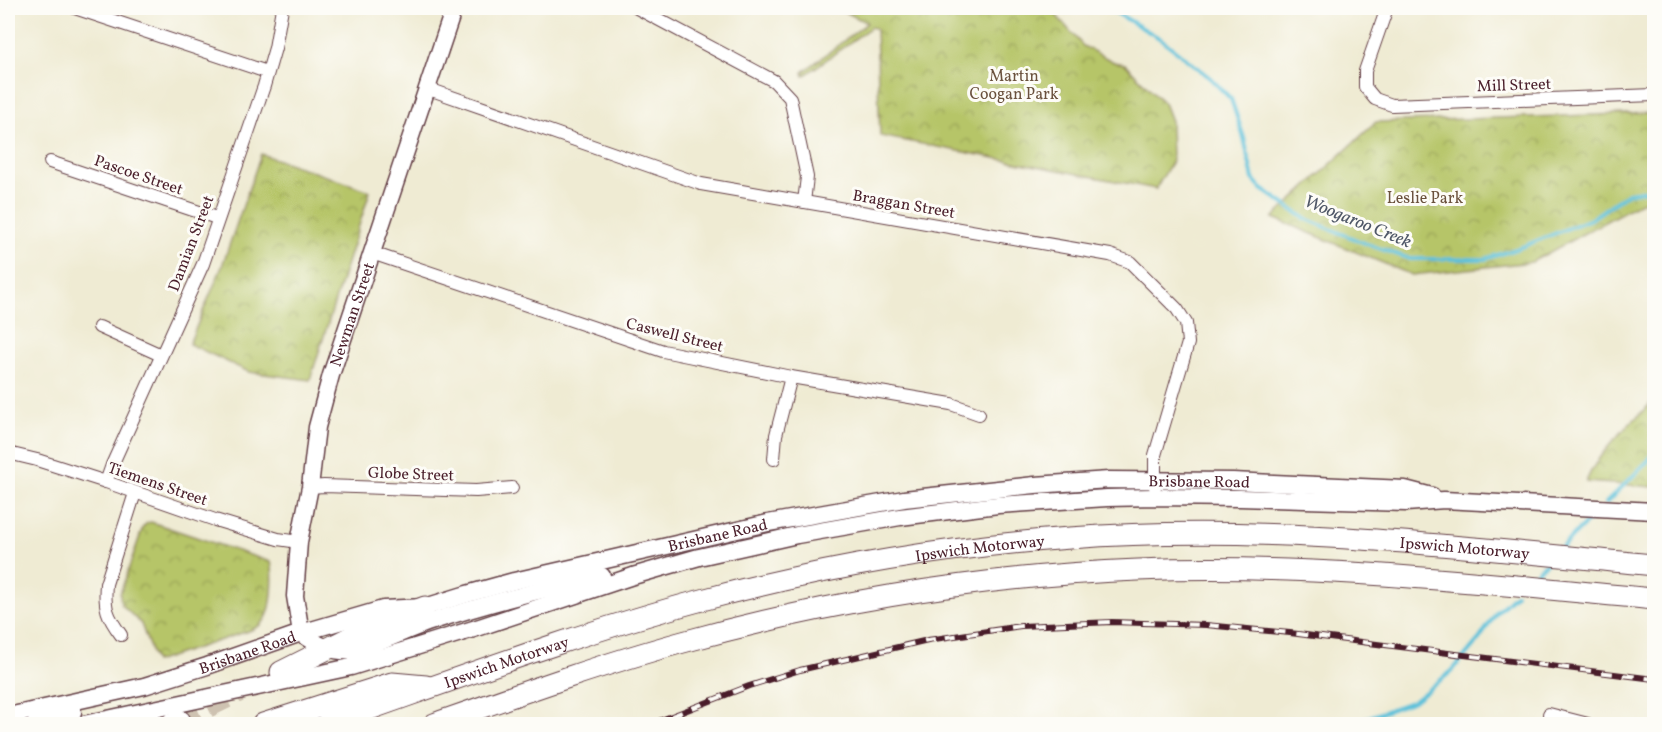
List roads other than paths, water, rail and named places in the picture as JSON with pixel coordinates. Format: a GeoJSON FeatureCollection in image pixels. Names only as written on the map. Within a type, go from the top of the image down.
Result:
{"type":"FeatureCollection","features":[{"type":"Feature","properties":{"kind":"highway","name":"Ipswich Motorway"},"geometry":{"type":"LineString","coordinates":[[327,724],[553,646],[702,600],[875,563],[987,546],[1072,538],[1193,533],[1317,536],[1654,565]]}},
{"type":"Feature","properties":{"kind":"highway","name":"Ipswich Motorway"},"geometry":{"type":"LineString","coordinates":[[434,724],[622,660],[800,613],[956,586],[1080,573],[1210,569],[1327,571],[1450,579],[1654,599]]}},
{"type":"Feature","properties":{"kind":"highway"},"geometry":{"type":"LineString","coordinates":[[281,672],[359,633],[425,607]]}},
{"type":"Feature","properties":{"kind":"highway"},"geometry":{"type":"LineString","coordinates":[[263,724],[392,683],[433,687]]}},
{"type":"Feature","properties":{"kind":"main road","name":"Newman Street"},"geometry":{"type":"LineString","coordinates":[[301,633],[295,596],[299,542],[310,487],[317,427],[331,375],[454,8]]}},
{"type":"Feature","properties":{"kind":"main road","name":"Brisbane Road"},"geometry":{"type":"LineString","coordinates":[[8,716],[144,686],[301,633],[383,609],[425,607],[514,581],[768,523],[904,499],[1077,482],[1155,480],[1233,481],[1405,489],[1444,500]]}},
{"type":"Feature","properties":{"kind":"main road","name":"Brisbane Road"},"geometry":{"type":"LineString","coordinates":[[84,724],[351,667],[492,624],[633,576],[754,544],[950,510],[1031,503],[1155,497],[1406,503],[1444,500],[1654,511]]}},
{"type":"Feature","properties":{"kind":"main road"},"geometry":{"type":"LineString","coordinates":[[35,724],[206,678],[270,654],[290,644],[301,633],[326,648],[353,651],[424,624],[499,601],[615,573],[633,576]]}},
{"type":"Feature","properties":{"kind":"street"},"geometry":{"type":"LineString","coordinates":[[75,8],[267,72]]}},
{"type":"Feature","properties":{"kind":"street","name":"Damian Street"},"geometry":{"type":"LineString","coordinates":[[106,482],[203,264],[275,48],[282,8]]}},
{"type":"Feature","properties":{"kind":"street"},"geometry":{"type":"LineString","coordinates":[[637,8],[774,81],[790,98],[807,177],[804,202]]}},
{"type":"Feature","properties":{"kind":"street","name":"Mill Street"},"geometry":{"type":"LineString","coordinates":[[1387,8],[1365,71],[1365,87],[1375,99],[1392,105],[1654,95]]}},
{"type":"Feature","properties":{"kind":"street","name":"Braggan Street"},"geometry":{"type":"LineString","coordinates":[[426,88],[701,184],[1110,255],[1130,262],[1177,309],[1186,323],[1188,343],[1155,455],[1155,497]]}},
{"type":"Feature","properties":{"kind":"street","name":"Pascoe Street"},"geometry":{"type":"LineString","coordinates":[[50,162],[217,218]]}},
{"type":"Feature","properties":{"kind":"street","name":"Caswell Street"},"geometry":{"type":"LineString","coordinates":[[372,252],[663,351],[791,377],[951,404],[979,414]]}},
{"type":"Feature","properties":{"kind":"street"},"geometry":{"type":"LineString","coordinates":[[99,327],[161,355]]}},
{"type":"Feature","properties":{"kind":"street"},"geometry":{"type":"LineString","coordinates":[[774,459],[776,435],[791,377]]}},
{"type":"Feature","properties":{"kind":"street","name":"Tiemens Street"},"geometry":{"type":"LineString","coordinates":[[8,453],[37,460],[278,539],[299,542]]}},
{"type":"Feature","properties":{"kind":"street","name":"Globe Street"},"geometry":{"type":"LineString","coordinates":[[310,487],[476,491],[512,489]]}},
{"type":"Feature","properties":{"kind":"street"},"geometry":{"type":"LineString","coordinates":[[121,635],[109,619],[105,599],[106,584],[135,493]]}},
{"type":"Feature","properties":{"kind":"street"},"geometry":{"type":"LineString","coordinates":[[1549,714],[1588,724]]}},
{"type":"Feature","properties":{"kind":"waterway","name":"Woogaroo Creek"},"geometry":{"type":"LineString","coordinates":[[1101,8],[1115,12],[1161,39],[1209,77],[1231,99],[1244,138],[1253,179],[1262,189],[1306,219],[1410,259],[1485,259],[1591,219],[1628,193],[1654,189]]}},
{"type":"Feature","properties":{"kind":"waterway","name":"Woogaroo Creek"},"geometry":{"type":"LineString","coordinates":[[1606,503],[1654,452]]}},
{"type":"Feature","properties":{"kind":"waterway","name":"Woogaroo Creek"},"geometry":{"type":"LineString","coordinates":[[1561,548],[1596,513]]}},
{"type":"Feature","properties":{"kind":"waterway","name":"Woogaroo Creek"},"geometry":{"type":"LineString","coordinates":[[1529,580],[1547,562]]}},
{"type":"Feature","properties":{"kind":"waterway","name":"Woogaroo Creek"},"geometry":{"type":"LineString","coordinates":[[1350,724],[1414,701],[1452,671],[1480,638],[1497,612],[1516,594]]}},
{"type":"Feature","properties":{"kind":"tunnel"},"geometry":{"type":"LineString","coordinates":[[180,721],[239,692]]}},
{"type":"Feature","properties":{"kind":"railway"},"geometry":{"type":"LineString","coordinates":[[651,724],[749,686],[800,670],[928,640],[1021,626],[1112,622],[1206,625],[1290,633],[1654,679]]}},
{"type":"Feature","properties":{"kind":"park label","name":"Martin Coogan Park"},"geometry":{"type":"Point","coordinates":[1014,84]}},
{"type":"Feature","properties":{"kind":"park label","name":"Leslie Park"},"geometry":{"type":"Point","coordinates":[1425,197]}}]}
